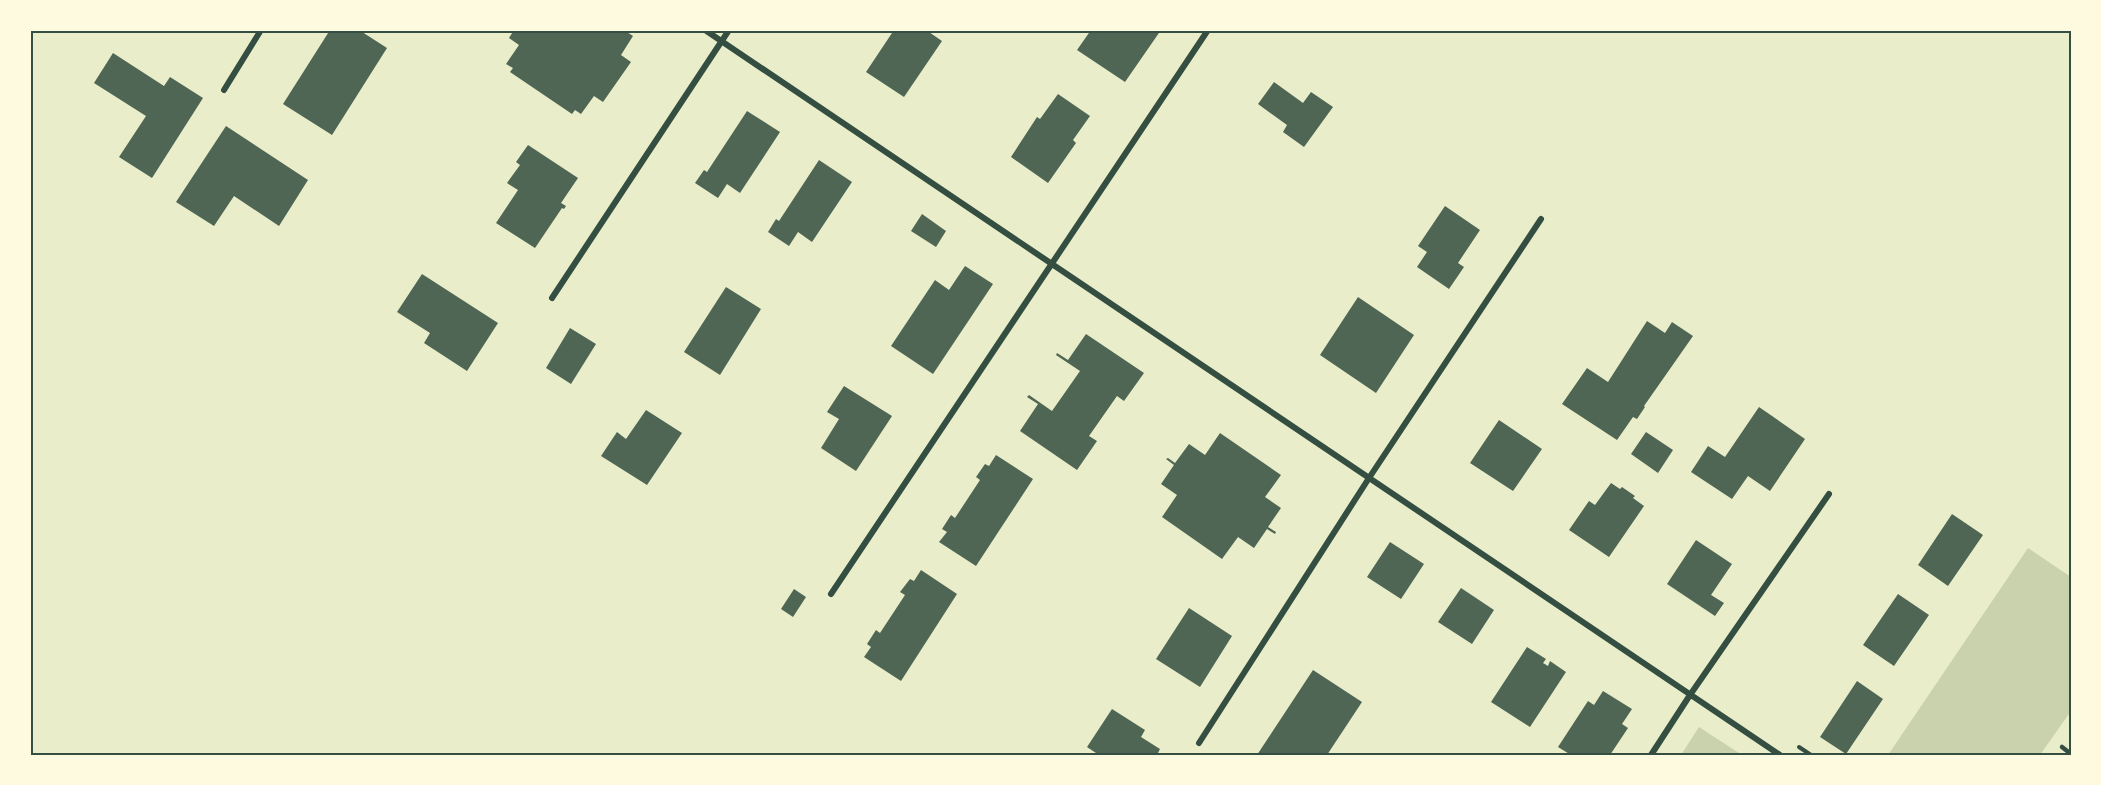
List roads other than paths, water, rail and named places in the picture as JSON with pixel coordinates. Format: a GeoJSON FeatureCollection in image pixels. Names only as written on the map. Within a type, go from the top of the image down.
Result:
{"type":"FeatureCollection","features":[{"type":"Feature","properties":{"kind":"street"},"geometry":{"type":"LineString","coordinates":[[224,90],[261,30]]}},
{"type":"Feature","properties":{"kind":"street"},"geometry":{"type":"LineString","coordinates":[[705,30],[1780,755]]}},
{"type":"Feature","properties":{"kind":"street"},"geometry":{"type":"LineString","coordinates":[[552,298],[729,30]]}},
{"type":"Feature","properties":{"kind":"street"},"geometry":{"type":"LineString","coordinates":[[831,594],[1208,30]]}},
{"type":"Feature","properties":{"kind":"street"},"geometry":{"type":"LineString","coordinates":[[1199,743],[1369,478],[1541,219]]}},
{"type":"Feature","properties":{"kind":"street"},"geometry":{"type":"LineString","coordinates":[[1651,755],[1829,494]]}},
{"type":"Feature","properties":{"kind":"lane"},"geometry":{"type":"LineString","coordinates":[[2062,747],[2071,754]]}}]}
